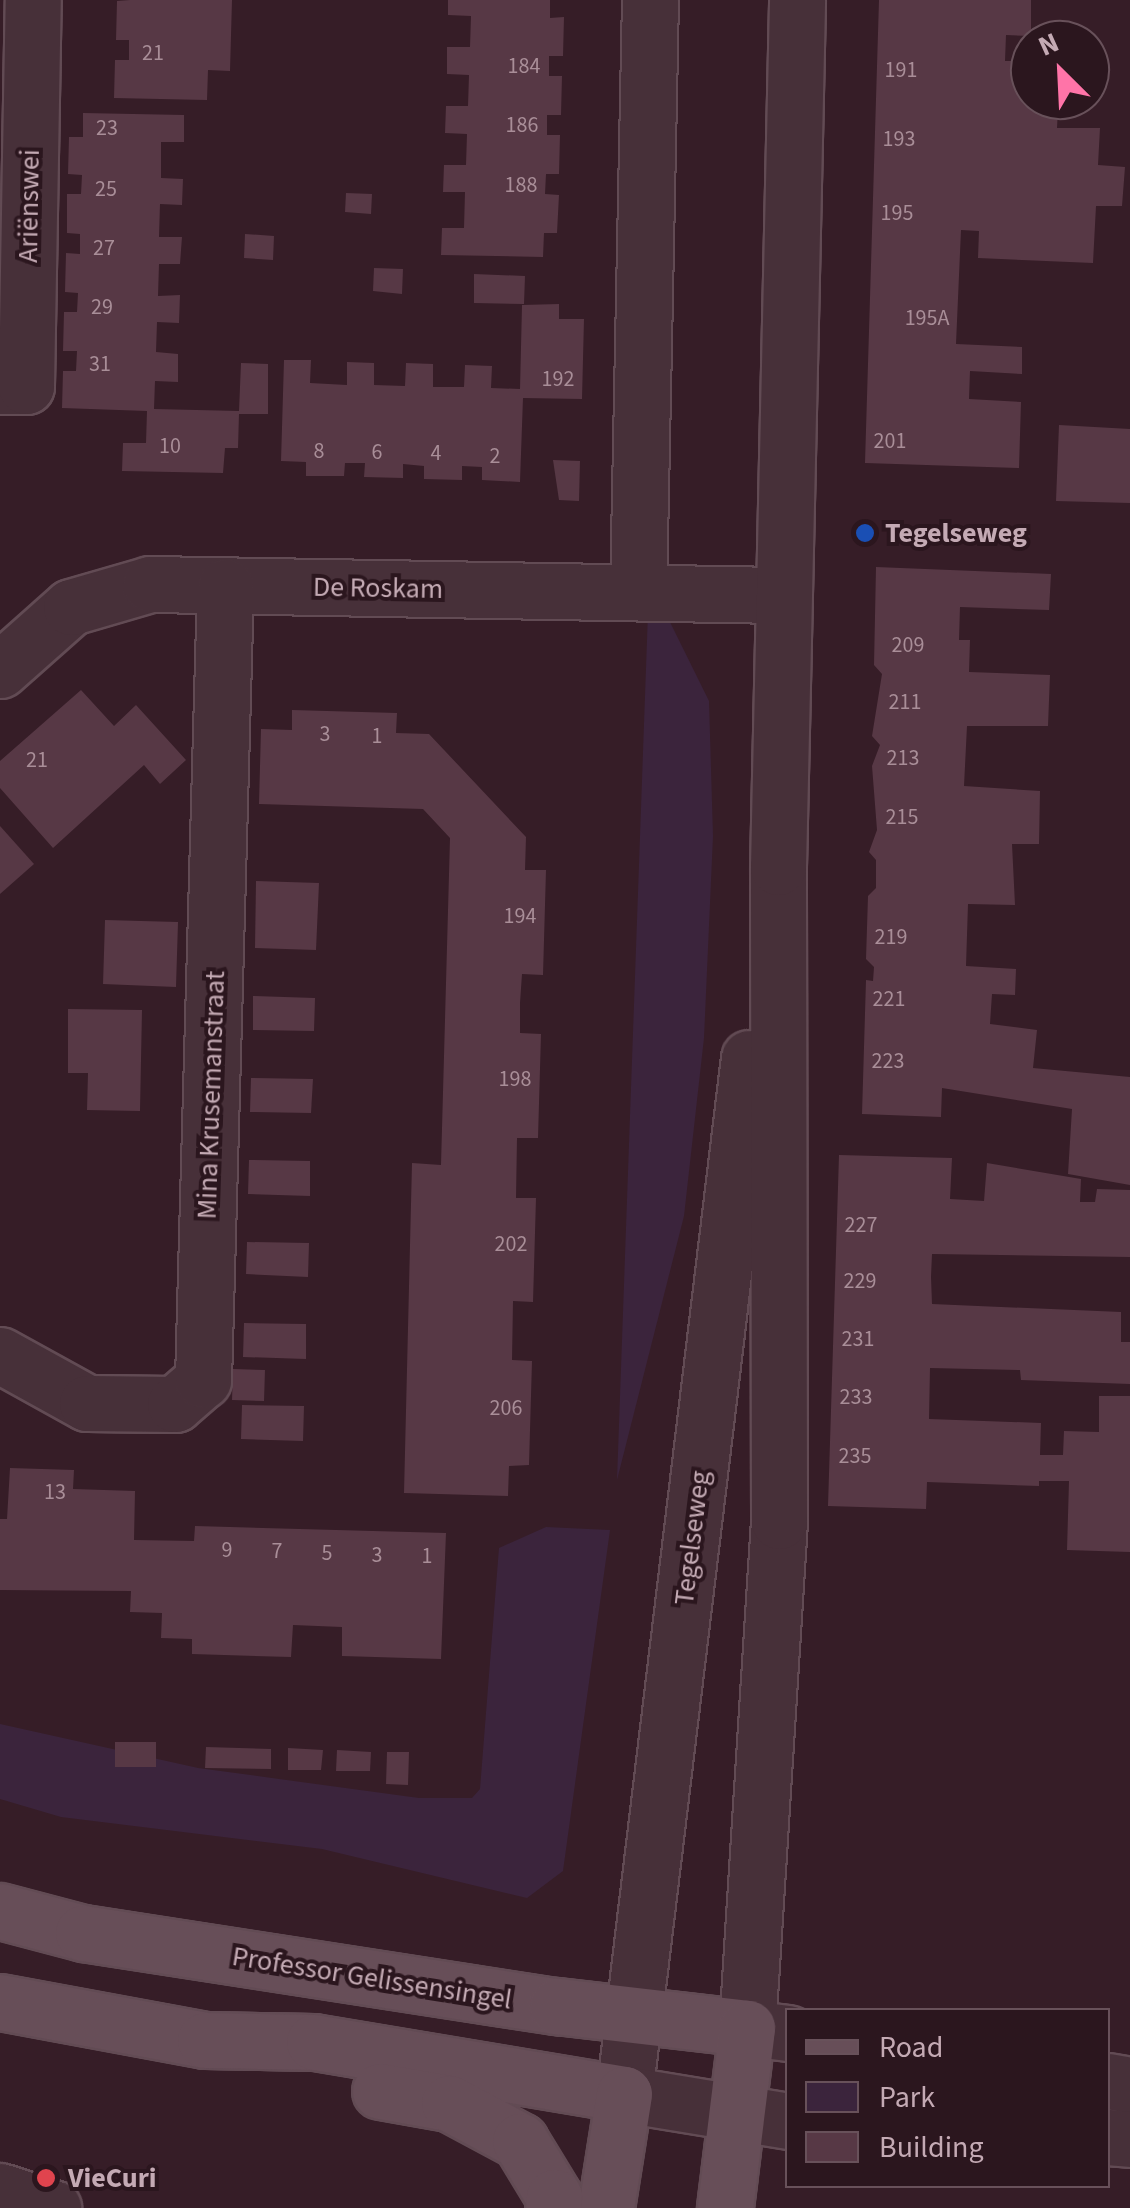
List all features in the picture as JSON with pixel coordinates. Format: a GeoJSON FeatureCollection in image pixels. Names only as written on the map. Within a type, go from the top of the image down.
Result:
{"type":"FeatureCollection","features":[{"type":"Feature","properties":{"kind":"main road","name":"Professor Gelissensingel"},"geometry":{"type":"LineString","coordinates":[[0,1911],[83,1933],[635,2016],[767,2031]]}},
{"type":"Feature","properties":{"kind":"main road"},"geometry":{"type":"LineString","coordinates":[[0,2002],[205,2040],[314,2042],[624,2094]]}},
{"type":"Feature","properties":{"kind":"main road","name":"Tegelseweg"},"geometry":{"type":"LineString","coordinates":[[725,2208],[762,2117],[767,2031]]}},
{"type":"Feature","properties":{"kind":"main road"},"geometry":{"type":"LineString","coordinates":[[205,2040],[308,2078],[449,2103],[520,2142],[554,2196],[554,2208]]}},
{"type":"Feature","properties":{"kind":"main road","name":"Tegelseweg"},"geometry":{"type":"LineString","coordinates":[[606,2208],[624,2094]]}},
{"type":"Feature","properties":{"kind":"street","name":"Ariënswei"},"geometry":{"type":"LineString","coordinates":[[0,386],[26,386],[33,0]]}},
{"type":"Feature","properties":{"kind":"street"},"geometry":{"type":"LineString","coordinates":[[638,591],[650,0]]}},
{"type":"Feature","properties":{"kind":"street","name":"Tegelseweg"},"geometry":{"type":"LineString","coordinates":[[767,2031],[779,1521],[778,867],[798,0]]}},
{"type":"Feature","properties":{"kind":"street","name":"De Roskam"},"geometry":{"type":"LineString","coordinates":[[0,670],[71,607],[150,584],[784,595]]}},
{"type":"Feature","properties":{"kind":"street","name":"Mina Krusemanstraat"},"geometry":{"type":"LineString","coordinates":[[0,1355],[86,1403],[176,1404],[203,1380],[225,586]]}},
{"type":"Feature","properties":{"kind":"street","name":"Tegelseweg"},"geometry":{"type":"LineString","coordinates":[[624,2094],[752,1032],[778,867]]}},
{"type":"Feature","properties":{"kind":"street"},"geometry":{"type":"LineString","coordinates":[[624,2094],[762,2117]]}},
{"type":"Feature","properties":{"kind":"street"},"geometry":{"type":"LineString","coordinates":[[0,2191],[53,2208]]}},
{"type":"Feature","properties":{"kind":"green space"},"geometry":{"type":"Polygon","coordinates":[[[648,612],[668,618],[709,701],[713,836],[704,1038],[684,1216],[617,1480],[648,612]]]}},
{"type":"Feature","properties":{"kind":"green space"},"geometry":{"type":"Polygon","coordinates":[[[546,1527],[610,1530],[563,1871],[527,1898],[322,1849],[61,1817],[0,1799],[0,1724],[198,1768],[419,1798],[472,1798],[480,1789],[499,1548],[546,1527]]]}},
{"type":"Feature","properties":{"kind":"building"},"geometry":{"type":"Polygon","coordinates":[[[232,0],[230,71],[208,70],[207,100],[114,98],[115,60],[129,60],[129,40],[116,40],[117,1],[232,0]]]}},
{"type":"Feature","properties":{"kind":"building"},"geometry":{"type":"Polygon","coordinates":[[[448,0],[550,0],[550,18],[564,17],[563,56],[549,56],[549,76],[562,76],[561,115],[547,115],[547,135],[560,135],[559,174],[546,174],[545,194],[559,195],[557,233],[544,233],[543,257],[441,255],[442,228],[464,228],[465,192],[443,192],[444,165],[466,165],[467,134],[445,133],[446,106],[468,106],[469,75],[447,74],[447,47],[470,47],[471,16],[448,15],[448,0]]]}},
{"type":"Feature","properties":{"kind":"building"},"geometry":{"type":"Polygon","coordinates":[[[879,0],[1031,0],[1031,20],[1010,20],[1010,35],[1006,35],[1010,120],[1057,120],[1057,128],[1100,128],[1098,165],[1125,167],[1122,206],[1096,206],[1093,263],[978,258],[979,231],[961,230],[956,344],[1022,347],[1022,374],[970,371],[969,399],[1021,402],[1019,468],[865,463],[879,0]]]}},
{"type":"Feature","properties":{"kind":"building"},"geometry":{"type":"Polygon","coordinates":[[[83,113],[184,115],[184,142],[161,142],[161,178],[183,179],[182,205],[160,204],[159,237],[182,237],[180,264],[159,264],[158,296],[180,295],[179,323],[157,322],[156,352],[178,354],[178,382],[155,381],[154,409],[239,411],[241,363],[268,364],[268,414],[239,414],[238,448],[225,448],[223,473],[122,471],[123,443],[146,443],[147,411],[62,408],[63,371],[76,371],[77,351],[63,351],[64,312],[77,312],[78,293],[65,292],[66,253],[80,254],[80,234],[67,233],[67,194],[81,194],[82,175],[68,174],[69,137],[83,137],[83,113]]]}},
{"type":"Feature","properties":{"kind":"building"},"geometry":{"type":"Polygon","coordinates":[[[346,193],[372,194],[371,214],[345,212],[346,193]]]}},
{"type":"Feature","properties":{"kind":"building"},"geometry":{"type":"Polygon","coordinates":[[[245,234],[274,236],[273,260],[244,258],[245,234]]]}},
{"type":"Feature","properties":{"kind":"building"},"geometry":{"type":"Polygon","coordinates":[[[374,268],[403,269],[402,294],[373,291],[374,268]]]}},
{"type":"Feature","properties":{"kind":"building"},"geometry":{"type":"Polygon","coordinates":[[[474,274],[525,276],[524,304],[474,303],[474,274]]]}},
{"type":"Feature","properties":{"kind":"building"},"geometry":{"type":"Polygon","coordinates":[[[559,304],[559,319],[584,319],[582,399],[523,398],[520,482],[482,480],[482,467],[462,466],[462,480],[424,479],[424,466],[403,464],[403,478],[364,477],[365,463],[345,463],[344,476],[306,476],[306,462],[281,461],[284,360],[311,360],[310,383],[347,385],[347,362],[374,363],[374,385],[405,386],[406,363],[433,364],[433,387],[464,387],[465,365],[492,366],[491,388],[520,389],[522,305],[559,304]]]}},
{"type":"Feature","properties":{"kind":"building"},"geometry":{"type":"Polygon","coordinates":[[[1059,425],[1130,429],[1130,503],[1056,501],[1059,425]]]}},
{"type":"Feature","properties":{"kind":"building"},"geometry":{"type":"Polygon","coordinates":[[[553,460],[580,461],[579,501],[559,500],[553,460]]]}},
{"type":"Feature","properties":{"kind":"building"},"geometry":{"type":"Polygon","coordinates":[[[876,567],[1051,574],[1049,610],[960,607],[959,640],[970,640],[969,672],[1050,675],[1048,726],[967,726],[964,786],[1040,791],[1039,844],[1012,844],[1015,905],[968,904],[966,966],[1016,969],[1015,995],[992,994],[990,1024],[1037,1030],[1033,1068],[1130,1077],[1130,1185],[1068,1174],[1072,1109],[942,1088],[941,1117],[862,1114],[866,980],[873,981],[874,967],[866,959],[868,896],[876,888],[876,860],[869,852],[877,830],[872,766],[880,745],[872,736],[882,674],[874,665],[876,567]]]}},
{"type":"Feature","properties":{"kind":"building"},"geometry":{"type":"Polygon","coordinates":[[[81,690],[114,726],[136,705],[186,760],[160,784],[144,765],[53,848],[0,788],[0,761],[81,690]]]}},
{"type":"Feature","properties":{"kind":"building"},"geometry":{"type":"Polygon","coordinates":[[[292,710],[397,713],[396,733],[429,734],[526,837],[525,870],[546,870],[543,975],[522,974],[520,1003],[520,1033],[541,1034],[538,1138],[517,1138],[516,1198],[536,1198],[533,1302],[513,1301],[512,1360],[532,1361],[529,1465],[509,1466],[508,1496],[404,1493],[412,1163],[441,1165],[450,838],[423,809],[259,804],[261,729],[292,730],[292,710]]]}},
{"type":"Feature","properties":{"kind":"building"},"geometry":{"type":"Polygon","coordinates":[[[0,826],[34,864],[0,894],[0,826]]]}},
{"type":"Feature","properties":{"kind":"building"},"geometry":{"type":"Polygon","coordinates":[[[256,881],[319,883],[316,950],[255,948],[256,881]]]}},
{"type":"Feature","properties":{"kind":"building"},"geometry":{"type":"Polygon","coordinates":[[[105,920],[178,922],[176,987],[103,984],[105,920]]]}},
{"type":"Feature","properties":{"kind":"building"},"geometry":{"type":"Polygon","coordinates":[[[253,996],[315,998],[314,1031],[253,1030],[253,996]]]}},
{"type":"Feature","properties":{"kind":"building"},"geometry":{"type":"Polygon","coordinates":[[[68,1009],[142,1010],[140,1111],[87,1110],[88,1073],[68,1073],[68,1009]]]}},
{"type":"Feature","properties":{"kind":"building"},"geometry":{"type":"Polygon","coordinates":[[[251,1078],[313,1079],[311,1113],[250,1112],[251,1078]]]}},
{"type":"Feature","properties":{"kind":"building"},"geometry":{"type":"Polygon","coordinates":[[[839,1155],[952,1158],[950,1199],[984,1201],[987,1163],[1081,1179],[1080,1202],[1095,1202],[1097,1189],[1130,1190],[1130,1257],[932,1254],[931,1277],[932,1304],[1121,1312],[1121,1342],[1130,1342],[1130,1384],[1021,1380],[1020,1370],[930,1368],[929,1419],[1041,1423],[1040,1455],[1063,1455],[1064,1431],[1099,1432],[1099,1396],[1130,1396],[1130,1552],[1067,1550],[1069,1481],[1039,1481],[1039,1486],[927,1482],[926,1509],[828,1506],[839,1155]]]}},
{"type":"Feature","properties":{"kind":"building"},"geometry":{"type":"Polygon","coordinates":[[[249,1160],[310,1161],[310,1196],[248,1194],[249,1160]]]}},
{"type":"Feature","properties":{"kind":"building"},"geometry":{"type":"Polygon","coordinates":[[[247,1242],[309,1243],[308,1277],[246,1274],[247,1242]]]}},
{"type":"Feature","properties":{"kind":"building"},"geometry":{"type":"Polygon","coordinates":[[[244,1323],[306,1324],[306,1359],[243,1357],[244,1323]]]}},
{"type":"Feature","properties":{"kind":"building"},"geometry":{"type":"Polygon","coordinates":[[[233,1369],[265,1370],[264,1401],[232,1400],[233,1369]]]}},
{"type":"Feature","properties":{"kind":"building"},"geometry":{"type":"Polygon","coordinates":[[[242,1405],[304,1406],[303,1441],[241,1439],[242,1405]]]}},
{"type":"Feature","properties":{"kind":"building"},"geometry":{"type":"Polygon","coordinates":[[[10,1468],[74,1470],[73,1489],[135,1491],[134,1540],[194,1541],[195,1526],[446,1533],[441,1659],[342,1656],[342,1627],[293,1625],[291,1657],[192,1654],[192,1639],[161,1638],[162,1613],[130,1612],[131,1591],[0,1590],[0,1519],[7,1519],[10,1468]]]}},
{"type":"Feature","properties":{"kind":"building"},"geometry":{"type":"Polygon","coordinates":[[[115,1742],[156,1742],[156,1767],[115,1767],[115,1742]]]}},
{"type":"Feature","properties":{"kind":"building"},"geometry":{"type":"Polygon","coordinates":[[[206,1747],[271,1749],[271,1769],[205,1768],[206,1747]]]}},
{"type":"Feature","properties":{"kind":"building"},"geometry":{"type":"Polygon","coordinates":[[[288,1748],[323,1750],[321,1770],[288,1770],[288,1748]]]}},
{"type":"Feature","properties":{"kind":"building"},"geometry":{"type":"Polygon","coordinates":[[[337,1750],[371,1752],[370,1771],[336,1771],[337,1750]]]}},
{"type":"Feature","properties":{"kind":"building"},"geometry":{"type":"Polygon","coordinates":[[[387,1752],[409,1752],[408,1785],[386,1784],[387,1752]]]}},
{"type":"Feature","properties":{"kind":"place","name":"Tegelseweg"},"geometry":{"type":"Point","coordinates":[865,533]}},
{"type":"Feature","properties":{"kind":"place","name":"VieCuri"},"geometry":{"type":"Point","coordinates":[46,2178]}}]}
